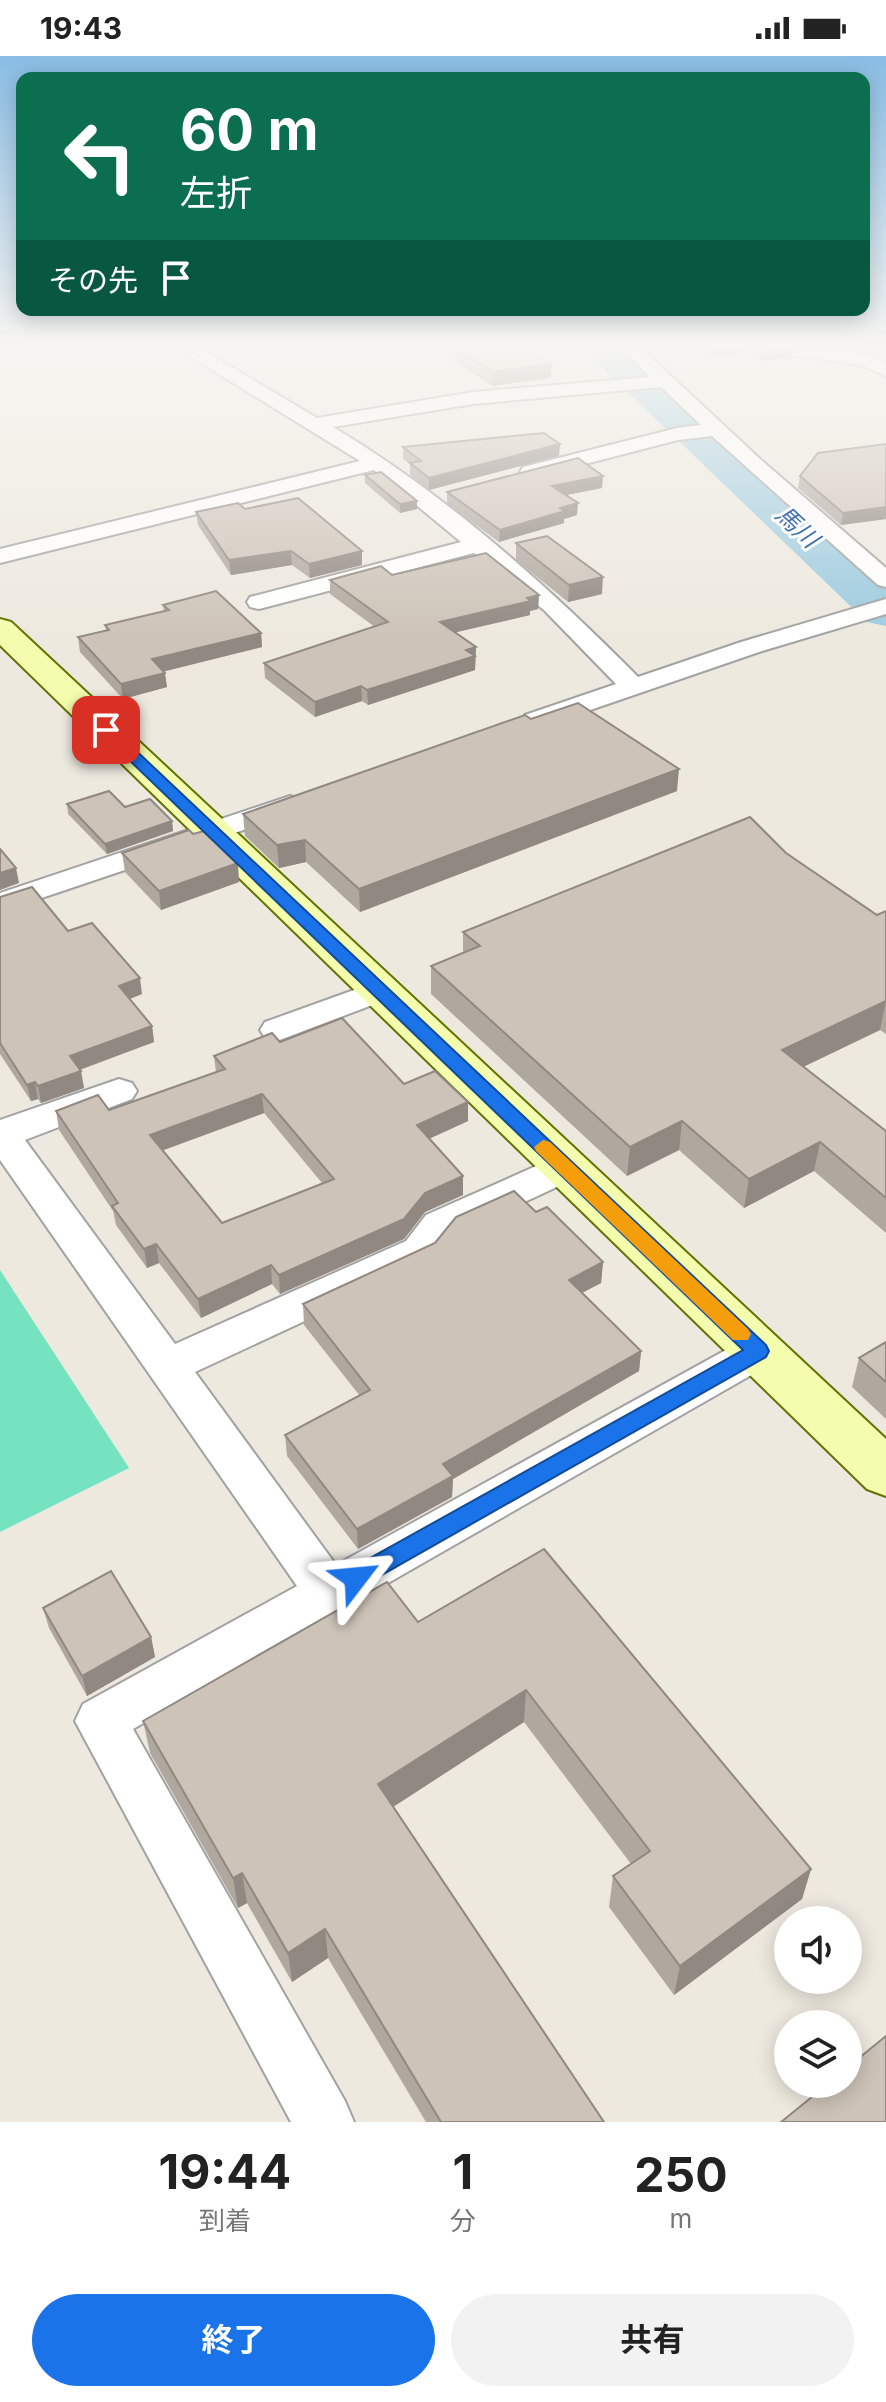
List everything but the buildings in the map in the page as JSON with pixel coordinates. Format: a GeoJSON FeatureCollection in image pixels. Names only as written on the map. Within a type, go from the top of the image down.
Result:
{"type":"FeatureCollection","features":[{"type":"Feature","properties":{"kind":"street"},"geometry":{"type":"LineString","coordinates":[[346,443],[378,463],[554,606],[633,687]]}},
{"type":"Feature","properties":{"kind":"street"},"geometry":{"type":"LineString","coordinates":[[517,475],[640,443]]}},
{"type":"Feature","properties":{"kind":"street"},"geometry":{"type":"LineString","coordinates":[[726,443],[886,580]]}},
{"type":"Feature","properties":{"kind":"street"},"geometry":{"type":"LineString","coordinates":[[0,556],[378,463]]}},
{"type":"Feature","properties":{"kind":"street"},"geometry":{"type":"LineString","coordinates":[[425,500],[456,492]]}},
{"type":"Feature","properties":{"kind":"street"},"geometry":{"type":"LineString","coordinates":[[259,602],[481,544]]}},
{"type":"Feature","properties":{"kind":"street"},"geometry":{"type":"LineString","coordinates":[[512,729],[880,608]]}},
{"type":"Feature","properties":{"kind":"street"},"geometry":{"type":"LineString","coordinates":[[0,628],[886,1473]]}},
{"type":"Feature","properties":{"kind":"street"},"geometry":{"type":"LineString","coordinates":[[0,903],[317,796]]}},
{"type":"Feature","properties":{"kind":"street"},"geometry":{"type":"LineString","coordinates":[[277,1030],[379,991]]}},
{"type":"Feature","properties":{"kind":"street"},"geometry":{"type":"LineString","coordinates":[[119,1091],[1,1134],[329,1593]]}},
{"type":"Feature","properties":{"kind":"street"},"geometry":{"type":"LineString","coordinates":[[167,1366],[420,1251],[440,1225],[565,1168]]}},
{"type":"Feature","properties":{"kind":"street"},"geometry":{"type":"LineString","coordinates":[[324,2122],[101,1721],[759,1351]]}},
{"type":"Feature","properties":{"kind":"green space"},"geometry":{"type":"Polygon","coordinates":[[[0,1270],[129,1468],[0,1532],[0,1270]]]}},
{"type":"Feature","properties":{"kind":"waterway","name":"馬川"},"geometry":{"type":"LineString","coordinates":[[705,443],[886,610]]}},
{"type":"Feature","properties":{"kind":"slow traffic"},"geometry":{"type":"LineString","coordinates":[[543,1147],[741,1334]]}},
{"type":"Feature","properties":{"kind":"route"},"geometry":{"type":"LineString","coordinates":[[106,730],[759,1351],[356,1578]]}}]}
